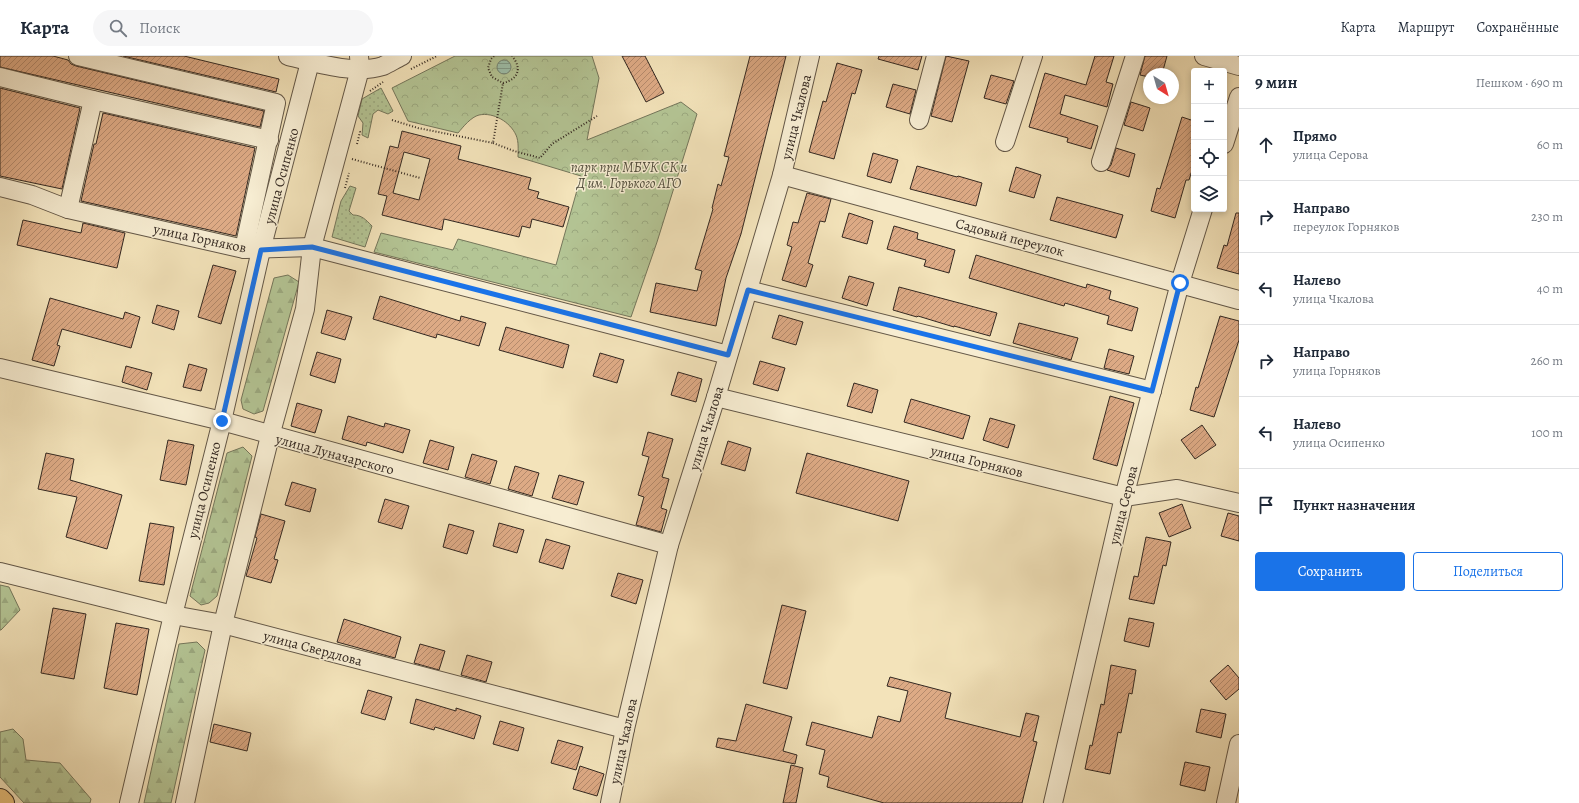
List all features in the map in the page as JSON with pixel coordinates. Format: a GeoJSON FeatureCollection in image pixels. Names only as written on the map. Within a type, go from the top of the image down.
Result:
{"type":"FeatureCollection","features":[{"type":"Feature","properties":{"kind":"main road"},"geometry":{"type":"LineString","coordinates":[[0,800],[3,803]]}},
{"type":"Feature","properties":{"kind":"street"},"geometry":{"type":"LineString","coordinates":[[78,56],[276,103],[268,140],[253,249]]}},
{"type":"Feature","properties":{"kind":"street"},"geometry":{"type":"LineString","coordinates":[[288,56],[384,65],[404,64]]}},
{"type":"Feature","properties":{"kind":"street","name":"улица Чкалова"},"geometry":{"type":"LineString","coordinates":[[610,803],[625,729],[669,545],[716,397],[782,175],[810,56]]}},
{"type":"Feature","properties":{"kind":"street"},"geometry":{"type":"LineString","coordinates":[[919,120],[936,56]]}},
{"type":"Feature","properties":{"kind":"street"},"geometry":{"type":"LineString","coordinates":[[1005,142],[1033,56]]}},
{"type":"Feature","properties":{"kind":"street"},"geometry":{"type":"LineString","coordinates":[[1101,162],[1134,56]]}},
{"type":"Feature","properties":{"kind":"street"},"geometry":{"type":"LineString","coordinates":[[1204,56],[1239,66]]}},
{"type":"Feature","properties":{"kind":"street","name":"улица Осипенко"},"geometry":{"type":"LineString","coordinates":[[129,803],[173,615],[222,421],[253,249],[309,59]]}},
{"type":"Feature","properties":{"kind":"street"},"geometry":{"type":"LineString","coordinates":[[185,803],[223,624],[270,436],[306,309],[312,247],[359,63]]}},
{"type":"Feature","properties":{"kind":"street"},"geometry":{"type":"LineString","coordinates":[[0,77],[268,140]]}},
{"type":"Feature","properties":{"kind":"street"},"geometry":{"type":"LineString","coordinates":[[1225,140],[1239,97]]}},
{"type":"Feature","properties":{"kind":"street"},"geometry":{"type":"LineString","coordinates":[[68,209],[93,100]]}},
{"type":"Feature","properties":{"kind":"street","name":"Садовый переулок"},"geometry":{"type":"LineString","coordinates":[[782,175],[1239,300]]}},
{"type":"Feature","properties":{"kind":"street","name":"улица Горняков"},"geometry":{"type":"LineString","coordinates":[[0,187],[32,195],[68,209],[253,249],[312,247],[728,355]]}},
{"type":"Feature","properties":{"kind":"street","name":"улица Серова"},"geometry":{"type":"LineString","coordinates":[[1053,803],[1124,498],[1180,283],[1202,212]]}},
{"type":"Feature","properties":{"kind":"street"},"geometry":{"type":"LineString","coordinates":[[748,290],[1152,391]]}},
{"type":"Feature","properties":{"kind":"street","name":"улица Луначарского"},"geometry":{"type":"LineString","coordinates":[[0,368],[222,421],[270,436],[669,545]]}},
{"type":"Feature","properties":{"kind":"street","name":"улица Горняков"},"geometry":{"type":"LineString","coordinates":[[716,397],[1124,498],[1177,489],[1239,503]]}},
{"type":"Feature","properties":{"kind":"street","name":"улица Свердлова"},"geometry":{"type":"LineString","coordinates":[[0,572],[173,615],[223,624],[625,729]]}},
{"type":"Feature","properties":{"kind":"street"},"geometry":{"type":"LineString","coordinates":[[1226,803],[1239,744]]}},
{"type":"Feature","properties":{"kind":"path"},"geometry":{"type":"LineString","coordinates":[[404,64],[437,56]]}},
{"type":"Feature","properties":{"kind":"path"},"geometry":{"type":"LineString","coordinates":[[494,56],[491,59],[488,68],[492,77],[503,83],[510,82],[516,76],[518,65],[512,56]]}},
{"type":"Feature","properties":{"kind":"path"},"geometry":{"type":"LineString","coordinates":[[367,93],[386,81]]}},
{"type":"Feature","properties":{"kind":"path"},"geometry":{"type":"LineString","coordinates":[[493,143],[503,83]]}},
{"type":"Feature","properties":{"kind":"path"},"geometry":{"type":"LineString","coordinates":[[392,120],[418,128],[493,143],[514,151],[540,158],[552,144],[597,116]]}},
{"type":"Feature","properties":{"kind":"path"},"geometry":{"type":"LineString","coordinates":[[356,146],[360,132],[358,128]]}},
{"type":"Feature","properties":{"kind":"path"},"geometry":{"type":"LineString","coordinates":[[354,152],[352,159],[420,178]]}},
{"type":"Feature","properties":{"kind":"green space","name":"парк при МБУК СК и Д им. Горького АГО"},"geometry":{"type":"Polygon","coordinates":[[[455,56],[592,56],[599,78],[587,140],[681,102],[697,114],[657,242],[631,317],[374,252],[381,233],[453,250],[458,239],[556,265],[581,176],[518,157],[518,143],[513,130],[506,122],[490,115],[485,114],[476,116],[467,122],[458,133],[408,121],[392,88],[455,56]]]}},
{"type":"Feature","properties":{"kind":"green space"},"geometry":{"type":"Polygon","coordinates":[[[381,88],[393,111],[388,114],[378,110],[373,114],[368,138],[362,135],[363,123],[358,116],[362,99],[381,88]]]}},
{"type":"Feature","properties":{"kind":"green space"},"geometry":{"type":"Polygon","coordinates":[[[350,186],[356,188],[349,211],[353,215],[364,218],[372,226],[365,247],[332,237],[341,201],[350,186]]]}},
{"type":"Feature","properties":{"kind":"green space"},"geometry":{"type":"Polygon","coordinates":[[[288,275],[299,282],[263,411],[254,414],[243,409],[241,400],[274,278],[288,275]]]}},
{"type":"Feature","properties":{"kind":"green space"},"geometry":{"type":"Polygon","coordinates":[[[243,447],[252,456],[217,596],[209,603],[201,605],[190,596],[227,453],[243,447]]]}},
{"type":"Feature","properties":{"kind":"green space"},"geometry":{"type":"Polygon","coordinates":[[[0,585],[9,587],[20,610],[1,630],[0,630],[0,585]]]}},
{"type":"Feature","properties":{"kind":"green space"},"geometry":{"type":"Polygon","coordinates":[[[197,642],[205,650],[171,803],[144,803],[179,644],[197,642]]]}},
{"type":"Feature","properties":{"kind":"green space"},"geometry":{"type":"Polygon","coordinates":[[[13,729],[23,739],[26,760],[60,763],[91,799],[90,803],[24,803],[0,777],[0,732],[13,729]]]}},
{"type":"Feature","properties":{"kind":"shaded area"},"geometry":{"type":"Polygon","coordinates":[[[504,60],[509,62],[511,67],[509,72],[504,74],[499,72],[497,67],[499,62],[504,60]]]}},
{"type":"Feature","properties":{"kind":"building"},"geometry":{"type":"Polygon","coordinates":[[[0,56],[53,56],[68,60],[71,64],[76,66],[264,111],[260,127],[0,67],[0,56]]]}},
{"type":"Feature","properties":{"kind":"building"},"geometry":{"type":"Polygon","coordinates":[[[123,56],[184,56],[279,79],[276,92],[123,56]]]}},
{"type":"Feature","properties":{"kind":"building"},"geometry":{"type":"Polygon","coordinates":[[[622,56],[645,56],[664,93],[646,102],[622,56]]]}},
{"type":"Feature","properties":{"kind":"building"},"geometry":{"type":"Polygon","coordinates":[[[750,56],[786,56],[741,234],[726,278],[716,326],[650,312],[656,283],[697,291],[702,271],[695,269],[713,209],[718,184],[721,186],[729,157],[724,156],[750,56]]]}},
{"type":"Feature","properties":{"kind":"building"},"geometry":{"type":"Polygon","coordinates":[[[879,56],[922,56],[918,70],[878,59],[879,56]]]}},
{"type":"Feature","properties":{"kind":"building"},"geometry":{"type":"Polygon","coordinates":[[[946,56],[969,61],[952,122],[931,116],[946,56]]]}},
{"type":"Feature","properties":{"kind":"building"},"geometry":{"type":"Polygon","coordinates":[[[1095,56],[1114,56],[1106,82],[1113,84],[1107,107],[1065,95],[1060,114],[1098,126],[1091,149],[1067,142],[1068,138],[1029,127],[1045,73],[1086,85],[1095,56]]]}},
{"type":"Feature","properties":{"kind":"building"},"geometry":{"type":"Polygon","coordinates":[[[1145,56],[1167,56],[1164,68],[1143,68],[1143,76],[1140,75],[1145,56]]]}},
{"type":"Feature","properties":{"kind":"building"},"geometry":{"type":"Polygon","coordinates":[[[837,63],[862,70],[855,94],[852,93],[834,159],[809,152],[823,101],[826,102],[837,63]]]}},
{"type":"Feature","properties":{"kind":"building"},"geometry":{"type":"Polygon","coordinates":[[[991,75],[1014,81],[1006,104],[984,98],[991,75]]]}},
{"type":"Feature","properties":{"kind":"building"},"geometry":{"type":"Polygon","coordinates":[[[893,84],[916,90],[910,114],[886,107],[893,84]]]}},
{"type":"Feature","properties":{"kind":"building"},"geometry":{"type":"Polygon","coordinates":[[[0,88],[80,108],[62,189],[0,176],[0,88]]]}},
{"type":"Feature","properties":{"kind":"building"},"geometry":{"type":"Polygon","coordinates":[[[1131,102],[1150,108],[1143,131],[1124,125],[1131,102]]]}},
{"type":"Feature","properties":{"kind":"building"},"geometry":{"type":"Polygon","coordinates":[[[103,113],[255,148],[236,236],[81,201],[94,144],[96,144],[103,113]]]}},
{"type":"Feature","properties":{"kind":"building"},"geometry":{"type":"Polygon","coordinates":[[[1182,117],[1191,120],[1191,174],[1189,180],[1186,180],[1175,218],[1151,211],[1157,188],[1160,189],[1182,117]]]}},
{"type":"Feature","properties":{"kind":"building"},"geometry":{"type":"Polygon","coordinates":[[[402,131],[461,146],[458,159],[531,178],[528,189],[539,192],[537,198],[569,207],[563,227],[532,219],[530,228],[522,226],[519,237],[444,219],[442,230],[382,215],[387,196],[378,194],[390,146],[398,148],[402,131]],[[404,152],[393,193],[419,200],[430,159],[404,152]]]}},
{"type":"Feature","properties":{"kind":"building"},"geometry":{"type":"Polygon","coordinates":[[[1116,148],[1135,154],[1129,177],[1107,170],[1111,165],[1116,148]]]}},
{"type":"Feature","properties":{"kind":"building"},"geometry":{"type":"Polygon","coordinates":[[[873,153],[898,160],[891,183],[867,176],[873,153]]]}},
{"type":"Feature","properties":{"kind":"building"},"geometry":{"type":"Polygon","coordinates":[[[917,166],[982,183],[976,206],[910,189],[917,166]]]}},
{"type":"Feature","properties":{"kind":"building"},"geometry":{"type":"Polygon","coordinates":[[[1016,167],[1041,175],[1034,198],[1009,191],[1016,167]]]}},
{"type":"Feature","properties":{"kind":"building"},"geometry":{"type":"Polygon","coordinates":[[[807,193],[831,199],[825,222],[820,221],[808,263],[813,265],[806,287],[782,280],[792,247],[787,245],[793,222],[798,223],[807,193]]]}},
{"type":"Feature","properties":{"kind":"building"},"geometry":{"type":"Polygon","coordinates":[[[1057,197],[1123,215],[1116,238],[1050,220],[1057,197]]]}},
{"type":"Feature","properties":{"kind":"building"},"geometry":{"type":"Polygon","coordinates":[[[849,213],[873,221],[867,244],[842,237],[849,213]]]}},
{"type":"Feature","properties":{"kind":"building"},"geometry":{"type":"Polygon","coordinates":[[[1236,213],[1239,213],[1239,274],[1217,268],[1224,245],[1227,246],[1236,213]]]}},
{"type":"Feature","properties":{"kind":"building"},"geometry":{"type":"Polygon","coordinates":[[[23,220],[81,233],[83,223],[125,233],[117,268],[17,245],[23,220]]]}},
{"type":"Feature","properties":{"kind":"building"},"geometry":{"type":"Polygon","coordinates":[[[894,226],[918,233],[917,239],[955,250],[949,273],[924,266],[926,260],[887,249],[894,226]]]}},
{"type":"Feature","properties":{"kind":"building"},"geometry":{"type":"Polygon","coordinates":[[[976,255],[1086,288],[1087,284],[1111,291],[1109,299],[1138,308],[1132,331],[1107,324],[1109,316],[1065,303],[1064,306],[969,278],[976,255]]]}},
{"type":"Feature","properties":{"kind":"building"},"geometry":{"type":"Polygon","coordinates":[[[213,265],[236,271],[221,324],[198,317],[213,265]]]}},
{"type":"Feature","properties":{"kind":"building"},"geometry":{"type":"Polygon","coordinates":[[[849,276],[874,283],[867,306],[842,298],[849,276]]]}},
{"type":"Feature","properties":{"kind":"building"},"geometry":{"type":"Polygon","coordinates":[[[899,287],[997,313],[990,336],[893,310],[899,287]]]}},
{"type":"Feature","properties":{"kind":"building"},"geometry":{"type":"Polygon","coordinates":[[[380,296],[460,321],[461,316],[486,323],[479,346],[437,334],[436,338],[373,319],[380,296]]]}},
{"type":"Feature","properties":{"kind":"building"},"geometry":{"type":"Polygon","coordinates":[[[50,298],[123,319],[125,312],[140,317],[131,348],[62,329],[57,345],[60,346],[54,366],[32,360],[50,298]]]}},
{"type":"Feature","properties":{"kind":"building"},"geometry":{"type":"Polygon","coordinates":[[[157,305],[179,311],[174,330],[152,323],[157,305]]]}},
{"type":"Feature","properties":{"kind":"building"},"geometry":{"type":"Polygon","coordinates":[[[327,310],[352,317],[345,340],[321,333],[327,310]]]}},
{"type":"Feature","properties":{"kind":"building"},"geometry":{"type":"Polygon","coordinates":[[[779,315],[803,322],[796,345],[772,338],[779,315]]]}},
{"type":"Feature","properties":{"kind":"building"},"geometry":{"type":"Polygon","coordinates":[[[1220,316],[1239,321],[1239,340],[1214,417],[1190,410],[1196,387],[1198,388],[1220,316]]]}},
{"type":"Feature","properties":{"kind":"building"},"geometry":{"type":"Polygon","coordinates":[[[1019,323],[1078,338],[1071,360],[1013,343],[1019,323]]]}},
{"type":"Feature","properties":{"kind":"building"},"geometry":{"type":"Polygon","coordinates":[[[506,327],[569,345],[563,368],[499,350],[506,327]]]}},
{"type":"Feature","properties":{"kind":"building"},"geometry":{"type":"Polygon","coordinates":[[[1109,349],[1134,356],[1129,374],[1104,368],[1109,349]]]}},
{"type":"Feature","properties":{"kind":"building"},"geometry":{"type":"Polygon","coordinates":[[[317,352],[341,359],[335,383],[310,375],[317,352]]]}},
{"type":"Feature","properties":{"kind":"building"},"geometry":{"type":"Polygon","coordinates":[[[600,353],[624,360],[617,383],[593,376],[600,353]]]}},
{"type":"Feature","properties":{"kind":"building"},"geometry":{"type":"Polygon","coordinates":[[[760,361],[785,368],[778,391],[753,384],[760,361]]]}},
{"type":"Feature","properties":{"kind":"building"},"geometry":{"type":"Polygon","coordinates":[[[189,364],[207,369],[201,391],[183,387],[189,364]]]}},
{"type":"Feature","properties":{"kind":"building"},"geometry":{"type":"Polygon","coordinates":[[[126,366],[152,373],[147,390],[122,382],[126,366]]]}},
{"type":"Feature","properties":{"kind":"building"},"geometry":{"type":"Polygon","coordinates":[[[678,372],[702,379],[696,402],[671,395],[678,372]]]}},
{"type":"Feature","properties":{"kind":"building"},"geometry":{"type":"Polygon","coordinates":[[[854,383],[878,390],[872,413],[847,406],[854,383]]]}},
{"type":"Feature","properties":{"kind":"building"},"geometry":{"type":"Polygon","coordinates":[[[1110,396],[1134,403],[1117,466],[1093,459],[1110,396]]]}},
{"type":"Feature","properties":{"kind":"building"},"geometry":{"type":"Polygon","coordinates":[[[911,399],[970,416],[963,439],[904,422],[911,399]]]}},
{"type":"Feature","properties":{"kind":"building"},"geometry":{"type":"Polygon","coordinates":[[[297,403],[322,410],[315,433],[291,426],[297,403]]]}},
{"type":"Feature","properties":{"kind":"building"},"geometry":{"type":"Polygon","coordinates":[[[348,416],[384,427],[385,423],[410,430],[403,453],[367,442],[366,446],[342,439],[348,416]]]}},
{"type":"Feature","properties":{"kind":"building"},"geometry":{"type":"Polygon","coordinates":[[[990,418],[1015,425],[1008,448],[983,440],[990,418]]]}},
{"type":"Feature","properties":{"kind":"building"},"geometry":{"type":"Polygon","coordinates":[[[1202,425],[1216,445],[1195,459],[1181,440],[1202,425]]]}},
{"type":"Feature","properties":{"kind":"building"},"geometry":{"type":"Polygon","coordinates":[[[648,432],[673,439],[662,477],[669,479],[661,508],[667,510],[661,532],[636,525],[644,497],[638,495],[649,457],[642,455],[648,432]]]}},
{"type":"Feature","properties":{"kind":"building"},"geometry":{"type":"Polygon","coordinates":[[[168,440],[194,445],[186,485],[160,480],[168,440]]]}},
{"type":"Feature","properties":{"kind":"building"},"geometry":{"type":"Polygon","coordinates":[[[430,440],[454,447],[448,470],[423,463],[430,440]]]}},
{"type":"Feature","properties":{"kind":"building"},"geometry":{"type":"Polygon","coordinates":[[[728,441],[751,448],[745,471],[721,464],[728,441]]]}},
{"type":"Feature","properties":{"kind":"building"},"geometry":{"type":"Polygon","coordinates":[[[46,453],[74,459],[70,480],[122,495],[107,549],[66,537],[77,497],[38,489],[46,453]]]}},
{"type":"Feature","properties":{"kind":"building"},"geometry":{"type":"Polygon","coordinates":[[[807,453],[909,481],[898,521],[796,493],[807,453]]]}},
{"type":"Feature","properties":{"kind":"building"},"geometry":{"type":"Polygon","coordinates":[[[472,454],[497,461],[490,484],[465,477],[472,454]]]}},
{"type":"Feature","properties":{"kind":"building"},"geometry":{"type":"Polygon","coordinates":[[[515,466],[539,473],[532,496],[508,489],[515,466]]]}},
{"type":"Feature","properties":{"kind":"building"},"geometry":{"type":"Polygon","coordinates":[[[559,475],[584,482],[577,505],[552,498],[559,475]]]}},
{"type":"Feature","properties":{"kind":"building"},"geometry":{"type":"Polygon","coordinates":[[[292,482],[316,489],[310,512],[285,505],[292,482]]]}},
{"type":"Feature","properties":{"kind":"building"},"geometry":{"type":"Polygon","coordinates":[[[385,499],[409,506],[402,529],[378,522],[385,499]]]}},
{"type":"Feature","properties":{"kind":"building"},"geometry":{"type":"Polygon","coordinates":[[[1182,504],[1191,528],[1169,537],[1159,513],[1182,504]]]}},
{"type":"Feature","properties":{"kind":"building"},"geometry":{"type":"Polygon","coordinates":[[[1228,513],[1239,516],[1239,541],[1221,536],[1228,513]]]}},
{"type":"Feature","properties":{"kind":"building"},"geometry":{"type":"Polygon","coordinates":[[[261,514],[285,521],[274,559],[278,560],[271,583],[246,576],[257,538],[255,537],[261,514]]]}},
{"type":"Feature","properties":{"kind":"building"},"geometry":{"type":"Polygon","coordinates":[[[150,523],[174,527],[164,585],[139,581],[150,523]]]}},
{"type":"Feature","properties":{"kind":"building"},"geometry":{"type":"Polygon","coordinates":[[[499,523],[524,530],[517,553],[493,546],[499,523]]]}},
{"type":"Feature","properties":{"kind":"building"},"geometry":{"type":"Polygon","coordinates":[[[449,524],[474,531],[467,554],[443,547],[449,524]]]}},
{"type":"Feature","properties":{"kind":"building"},"geometry":{"type":"Polygon","coordinates":[[[1146,537],[1171,542],[1166,566],[1163,565],[1154,604],[1129,599],[1134,576],[1138,577],[1146,537]]]}},
{"type":"Feature","properties":{"kind":"building"},"geometry":{"type":"Polygon","coordinates":[[[546,539],[570,546],[563,569],[539,562],[546,539]]]}},
{"type":"Feature","properties":{"kind":"building"},"geometry":{"type":"Polygon","coordinates":[[[618,573],[643,580],[636,604],[611,596],[618,573]]]}},
{"type":"Feature","properties":{"kind":"building"},"geometry":{"type":"Polygon","coordinates":[[[782,605],[806,611],[787,689],[763,683],[782,605]]]}},
{"type":"Feature","properties":{"kind":"building"},"geometry":{"type":"Polygon","coordinates":[[[53,608],[86,614],[74,679],[41,673],[53,608]]]}},
{"type":"Feature","properties":{"kind":"building"},"geometry":{"type":"Polygon","coordinates":[[[1129,618],[1154,623],[1149,647],[1124,641],[1129,618]]]}},
{"type":"Feature","properties":{"kind":"building"},"geometry":{"type":"Polygon","coordinates":[[[344,619],[401,637],[395,658],[337,642],[344,619]]]}},
{"type":"Feature","properties":{"kind":"building"},"geometry":{"type":"Polygon","coordinates":[[[116,623],[149,629],[137,695],[104,688],[116,623]]]}},
{"type":"Feature","properties":{"kind":"building"},"geometry":{"type":"Polygon","coordinates":[[[420,644],[445,651],[439,670],[414,663],[420,644]]]}},
{"type":"Feature","properties":{"kind":"building"},"geometry":{"type":"Polygon","coordinates":[[[467,655],[492,662],[486,682],[461,675],[467,655]]]}},
{"type":"Feature","properties":{"kind":"building"},"geometry":{"type":"Polygon","coordinates":[[[1111,665],[1136,670],[1132,694],[1129,693],[1121,733],[1118,732],[1110,774],[1085,769],[1090,745],[1092,746],[1101,704],[1104,705],[1111,665]]]}},
{"type":"Feature","properties":{"kind":"building"},"geometry":{"type":"Polygon","coordinates":[[[1228,665],[1239,678],[1239,689],[1226,700],[1210,681],[1228,665]]]}},
{"type":"Feature","properties":{"kind":"building"},"geometry":{"type":"Polygon","coordinates":[[[890,677],[951,693],[945,718],[1020,737],[1026,713],[1039,716],[1033,741],[1037,742],[1022,803],[884,803],[827,787],[829,777],[819,774],[825,750],[806,745],[812,722],[872,738],[878,716],[900,722],[908,691],[887,686],[890,677]]]}},
{"type":"Feature","properties":{"kind":"building"},"geometry":{"type":"Polygon","coordinates":[[[368,690],[392,697],[385,720],[361,713],[368,690]]]}},
{"type":"Feature","properties":{"kind":"building"},"geometry":{"type":"Polygon","coordinates":[[[416,699],[456,711],[456,708],[481,716],[474,739],[435,727],[434,730],[410,723],[416,699]]]}},
{"type":"Feature","properties":{"kind":"building"},"geometry":{"type":"Polygon","coordinates":[[[746,704],[792,717],[783,751],[797,755],[795,764],[716,747],[718,738],[736,741],[746,704]]]}},
{"type":"Feature","properties":{"kind":"building"},"geometry":{"type":"Polygon","coordinates":[[[1201,709],[1226,714],[1221,738],[1196,732],[1201,709]]]}},
{"type":"Feature","properties":{"kind":"building"},"geometry":{"type":"Polygon","coordinates":[[[500,721],[524,728],[518,751],[493,744],[500,721]]]}},
{"type":"Feature","properties":{"kind":"building"},"geometry":{"type":"Polygon","coordinates":[[[214,724],[251,733],[247,751],[210,742],[214,724]]]}},
{"type":"Feature","properties":{"kind":"building"},"geometry":{"type":"Polygon","coordinates":[[[558,740],[583,747],[576,770],[551,763],[558,740]]]}},
{"type":"Feature","properties":{"kind":"building"},"geometry":{"type":"Polygon","coordinates":[[[1185,762],[1210,767],[1205,791],[1180,785],[1185,762]]]}},
{"type":"Feature","properties":{"kind":"building"},"geometry":{"type":"Polygon","coordinates":[[[791,765],[803,768],[796,803],[783,803],[791,765]]]}},
{"type":"Feature","properties":{"kind":"building"},"geometry":{"type":"Polygon","coordinates":[[[580,766],[604,774],[597,796],[573,789],[580,766]]]}},
{"type":"Feature","properties":{"kind":"route"},"geometry":{"type":"LineString","coordinates":[[222,421],[261,250],[312,247],[728,355],[748,290],[1152,391],[1180,283]]}}]}
